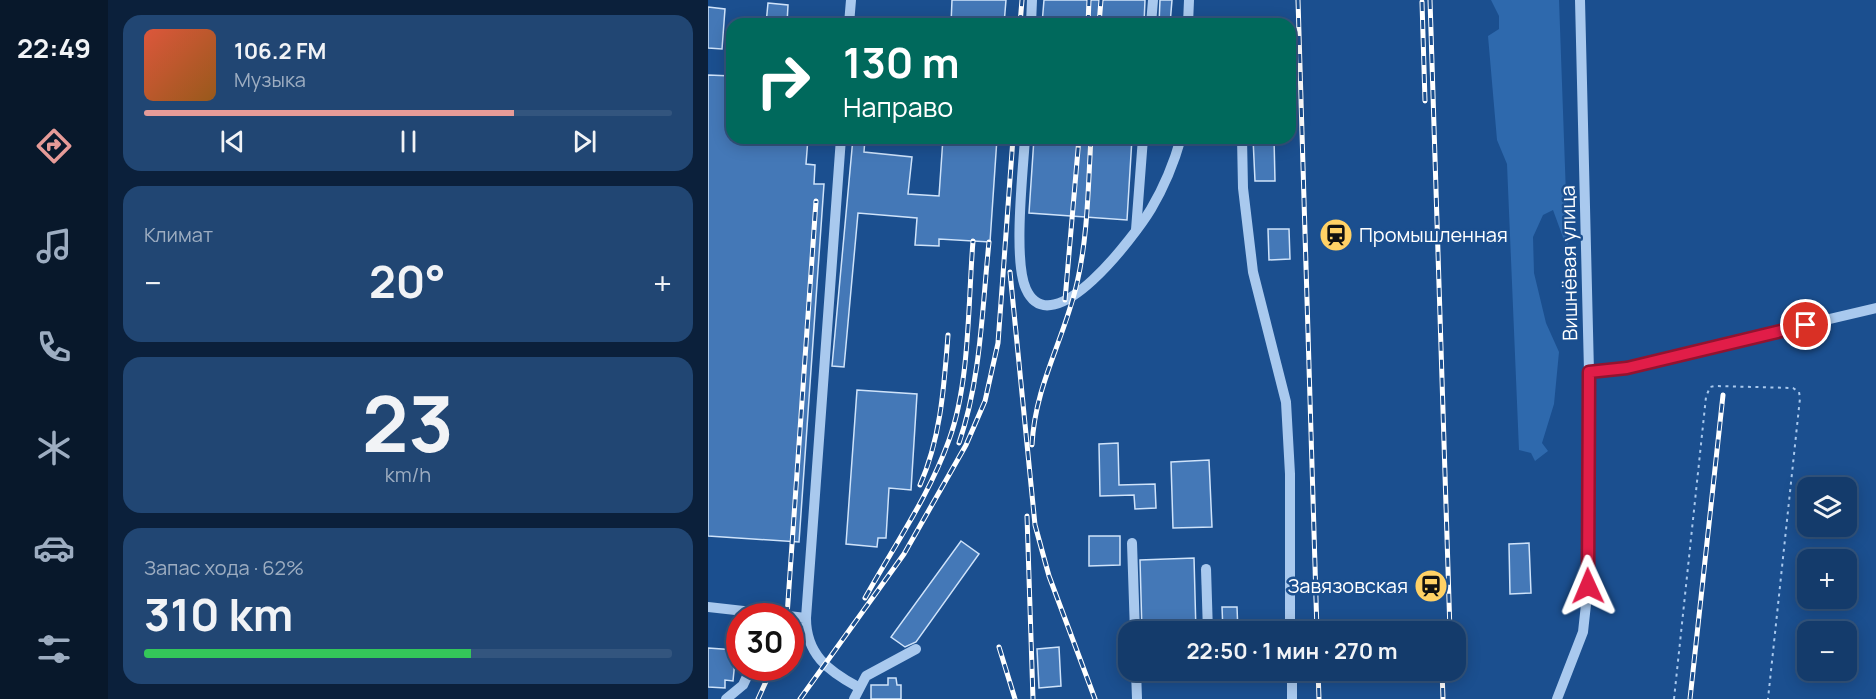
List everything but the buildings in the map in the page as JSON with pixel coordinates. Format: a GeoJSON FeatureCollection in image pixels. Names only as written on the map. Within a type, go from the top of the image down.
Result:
{"type":"FeatureCollection","features":[{"type":"Feature","properties":{"kind":"street"},"geometry":{"type":"LineString","coordinates":[[850,18],[851,0]]}},
{"type":"Feature","properties":{"kind":"street"},"geometry":{"type":"LineString","coordinates":[[1031,18],[1032,0]]}},
{"type":"Feature","properties":{"kind":"street"},"geometry":{"type":"LineString","coordinates":[[1152,18],[1153,0]]}},
{"type":"Feature","properties":{"kind":"street"},"geometry":{"type":"LineString","coordinates":[[1188,18],[1189,0]]}},
{"type":"Feature","properties":{"kind":"street","name":"Вишнёвая улица"},"geometry":{"type":"LineString","coordinates":[[1557,699],[1569,675],[1587,610],[1589,372],[1580,0]]}},
{"type":"Feature","properties":{"kind":"street"},"geometry":{"type":"LineString","coordinates":[[841,144],[806,618],[807,638],[817,657],[831,671],[858,687]]}},
{"type":"Feature","properties":{"kind":"street"},"geometry":{"type":"LineString","coordinates":[[1024,144],[1020,220],[1022,269],[1025,288],[1034,300],[1045,306],[1051,306],[1073,297],[1117,255],[1136,231],[1163,187],[1179,144]]}},
{"type":"Feature","properties":{"kind":"street"},"geometry":{"type":"LineString","coordinates":[[1136,231],[1143,144]]}},
{"type":"Feature","properties":{"kind":"street"},"geometry":{"type":"LineString","coordinates":[[1242,144],[1243,188],[1253,272],[1286,402],[1290,474],[1290,621]]}},
{"type":"Feature","properties":{"kind":"street"},"geometry":{"type":"LineString","coordinates":[[1589,372],[1627,368],[1876,308]]}},
{"type":"Feature","properties":{"kind":"street"},"geometry":{"type":"LineString","coordinates":[[1132,543],[1135,621]]}},
{"type":"Feature","properties":{"kind":"street"},"geometry":{"type":"LineString","coordinates":[[1206,569],[1208,621]]}},
{"type":"Feature","properties":{"kind":"street"},"geometry":{"type":"LineString","coordinates":[[708,607],[726,610]]}},
{"type":"Feature","properties":{"kind":"street"},"geometry":{"type":"LineString","coordinates":[[854,699],[858,687],[874,670],[915,649]]}},
{"type":"Feature","properties":{"kind":"street"},"geometry":{"type":"LineString","coordinates":[[726,699],[745,681]]}},
{"type":"Feature","properties":{"kind":"street"},"geometry":{"type":"LineString","coordinates":[[1136,681],[1137,699]]}},
{"type":"Feature","properties":{"kind":"street"},"geometry":{"type":"LineString","coordinates":[[1292,681],[1292,699]]}},
{"type":"Feature","properties":{"kind":"path"},"geometry":{"type":"LineString","coordinates":[[1674,699],[1706,397],[1710,387],[1715,386],[1793,388],[1799,392],[1768,699]]}},
{"type":"Feature","properties":{"kind":"shaded area"},"geometry":{"type":"Polygon","coordinates":[[[1491,0],[1559,0],[1568,251],[1553,210],[1543,215],[1533,237],[1534,273],[1546,323],[1559,352],[1554,404],[1542,443],[1548,451],[1535,461],[1531,453],[1519,450],[1507,164],[1497,140],[1488,36],[1499,29],[1499,16],[1491,0]]]}},
{"type":"Feature","properties":{"kind":"railway"},"geometry":{"type":"LineString","coordinates":[[1020,18],[1022,0]]}},
{"type":"Feature","properties":{"kind":"railway"},"geometry":{"type":"LineString","coordinates":[[1088,18],[1089,0]]}},
{"type":"Feature","properties":{"kind":"railway"},"geometry":{"type":"LineString","coordinates":[[1100,18],[1101,0]]}},
{"type":"Feature","properties":{"kind":"railway"},"geometry":{"type":"LineString","coordinates":[[1298,0],[1317,621]]}},
{"type":"Feature","properties":{"kind":"railway"},"geometry":{"type":"LineString","coordinates":[[1430,0],[1450,621]]}},
{"type":"Feature","properties":{"kind":"railway"},"geometry":{"type":"LineString","coordinates":[[1422,2],[1425,101]]}},
{"type":"Feature","properties":{"kind":"railway"},"geometry":{"type":"LineString","coordinates":[[800,699],[904,554],[966,445],[985,401],[998,343],[1013,144]]}},
{"type":"Feature","properties":{"kind":"railway"},"geometry":{"type":"LineString","coordinates":[[1065,300],[1078,144]]}},
{"type":"Feature","properties":{"kind":"railway"},"geometry":{"type":"LineString","coordinates":[[1032,445],[1038,402],[1071,304],[1081,265],[1091,144]]}},
{"type":"Feature","properties":{"kind":"railway"},"geometry":{"type":"LineString","coordinates":[[788,603],[816,201]]}},
{"type":"Feature","properties":{"kind":"railway"},"geometry":{"type":"LineString","coordinates":[[865,598],[932,481],[956,418],[965,368],[973,241]]}},
{"type":"Feature","properties":{"kind":"railway"},"geometry":{"type":"LineString","coordinates":[[959,443],[976,369],[989,242]]}},
{"type":"Feature","properties":{"kind":"railway"},"geometry":{"type":"LineString","coordinates":[[1010,272],[1035,525],[1049,576],[1095,699]]}},
{"type":"Feature","properties":{"kind":"railway"},"geometry":{"type":"LineString","coordinates":[[920,485],[937,430],[948,335]]}},
{"type":"Feature","properties":{"kind":"railway"},"geometry":{"type":"LineString","coordinates":[[1690,699],[1723,395]]}},
{"type":"Feature","properties":{"kind":"railway"},"geometry":{"type":"LineString","coordinates":[[1027,516],[1033,699]]}},
{"type":"Feature","properties":{"kind":"railway"},"geometry":{"type":"LineString","coordinates":[[999,647],[1015,699]]}},
{"type":"Feature","properties":{"kind":"railway"},"geometry":{"type":"LineString","coordinates":[[758,699],[766,681]]}},
{"type":"Feature","properties":{"kind":"railway"},"geometry":{"type":"LineString","coordinates":[[1318,681],[1319,699]]}},
{"type":"Feature","properties":{"kind":"railway"},"geometry":{"type":"LineString","coordinates":[[1442,681],[1443,699]]}},
{"type":"Feature","properties":{"kind":"place","name":"Промышленная"},"geometry":{"type":"Point","coordinates":[1336,235]}},
{"type":"Feature","properties":{"kind":"place","name":"Завязовская"},"geometry":{"type":"Point","coordinates":[1431,586]}},
{"type":"Feature","properties":{"kind":"route"},"geometry":{"type":"LineString","coordinates":[[1588,586],[1589,372],[1627,368],[1806,325]]}}]}
